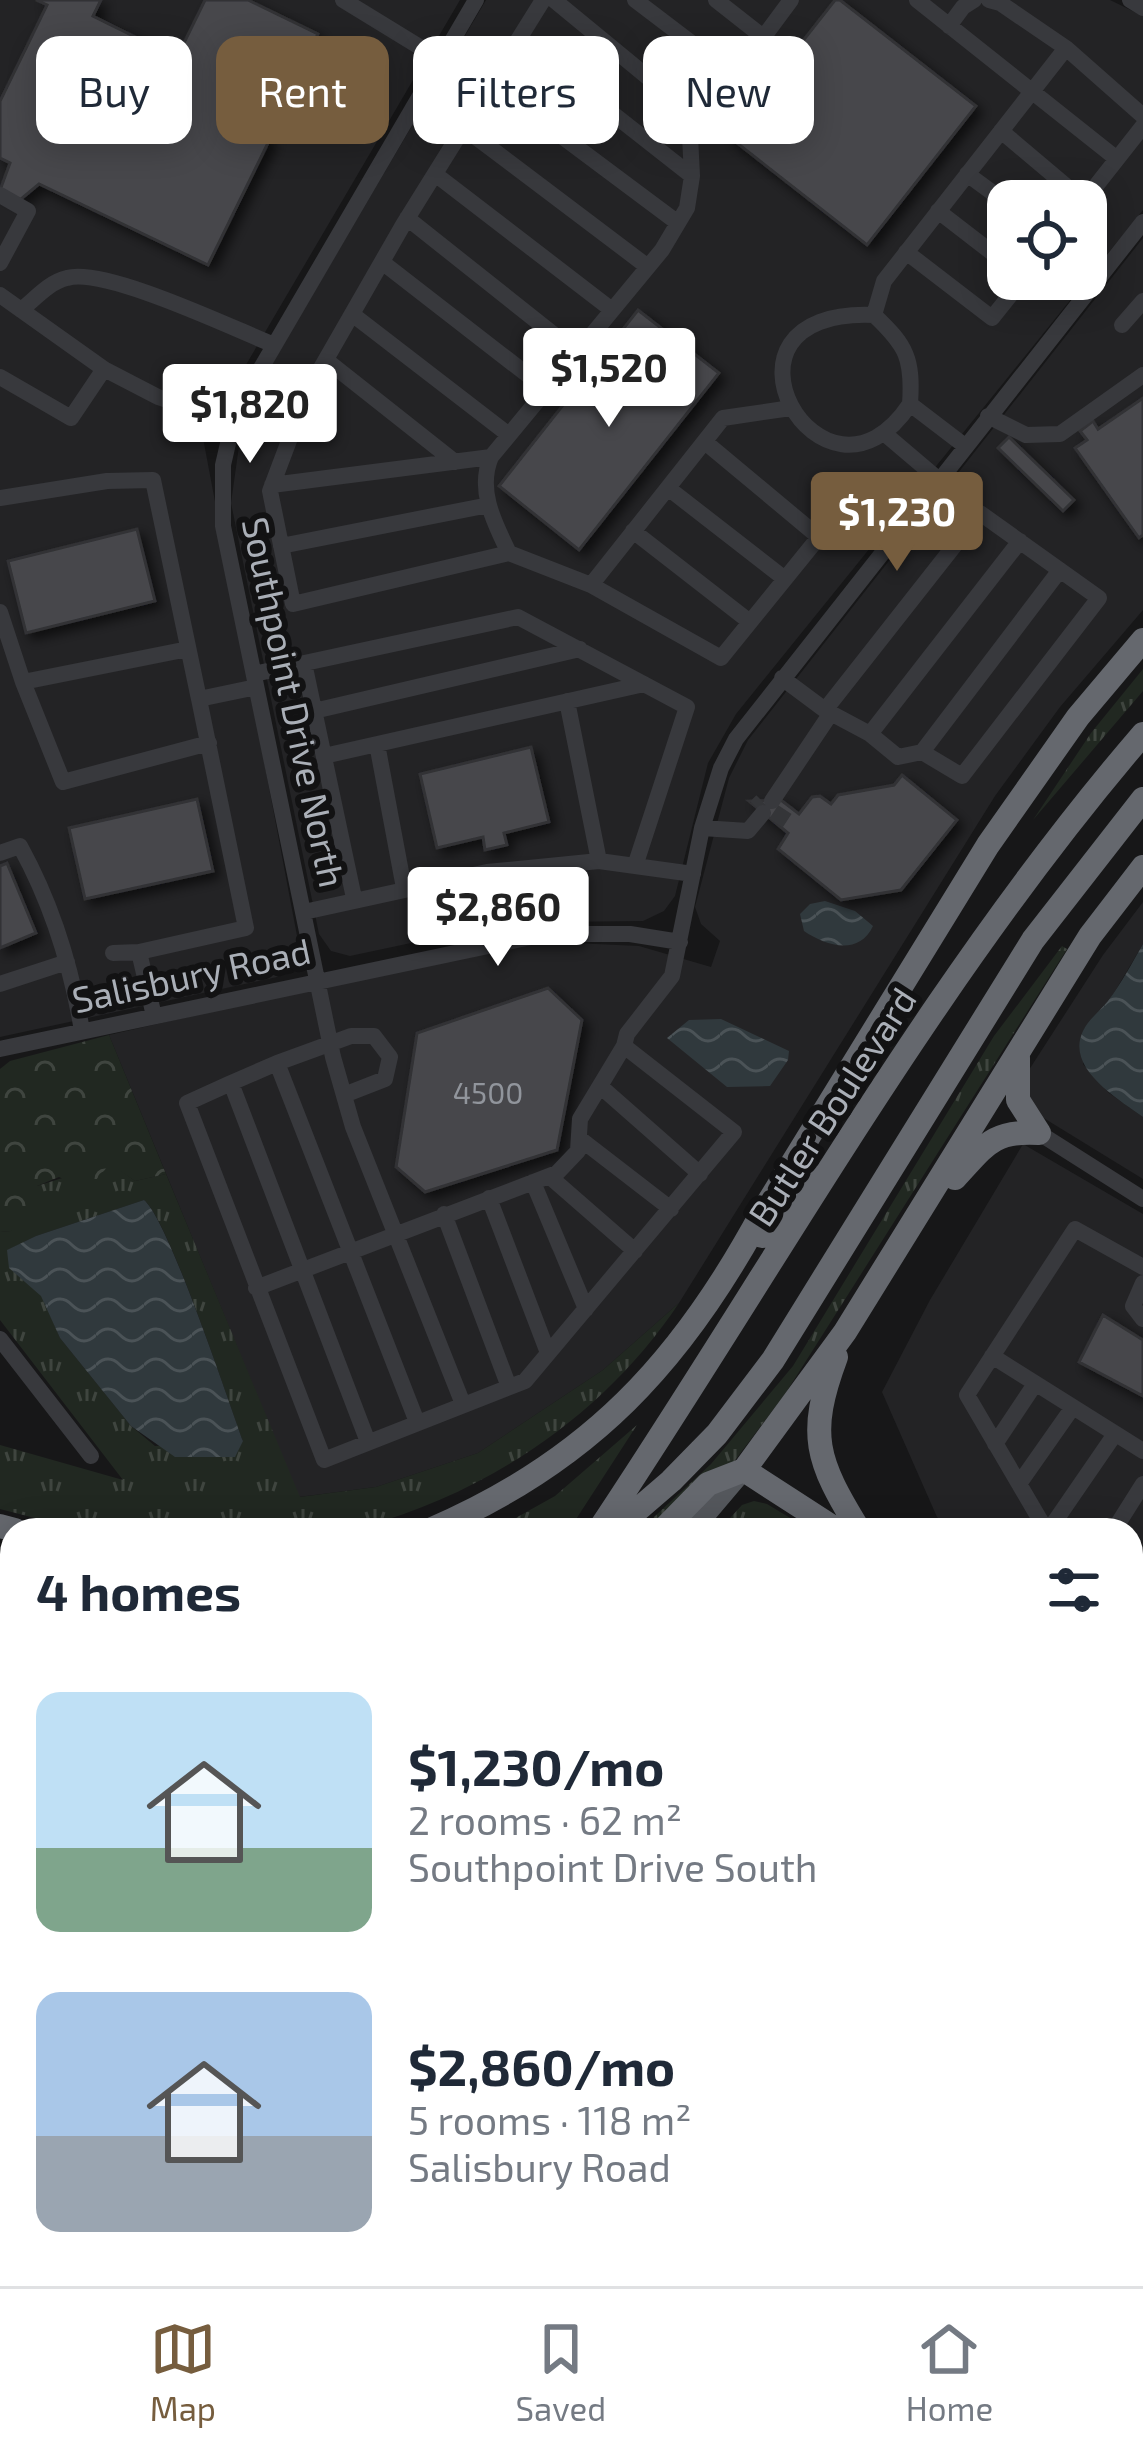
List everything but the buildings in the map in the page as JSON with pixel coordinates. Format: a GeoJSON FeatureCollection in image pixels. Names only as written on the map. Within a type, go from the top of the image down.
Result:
{"type":"FeatureCollection","features":[{"type":"Feature","properties":{"kind":"highway"},"geometry":{"type":"LineString","coordinates":[[730,1271],[988,845],[1078,717],[1143,640]]}},
{"type":"Feature","properties":{"kind":"highway","name":"Butler Boulevard"},"geometry":{"type":"LineString","coordinates":[[607,1518],[901,1057],[1004,910],[1091,794],[1143,734]]}},
{"type":"Feature","properties":{"kind":"highway"},"geometry":{"type":"LineString","coordinates":[[628,1518],[717,1434],[773,1360],[1033,940],[1143,799]]}},
{"type":"Feature","properties":{"kind":"highway"},"geometry":{"type":"LineString","coordinates":[[675,1518],[708,1484],[744,1470],[845,1332],[1090,936],[1143,867]]}},
{"type":"Feature","properties":{"kind":"highway"},"geometry":{"type":"LineString","coordinates":[[1019,1052],[1018,1100],[1040,1133]]}},
{"type":"Feature","properties":{"kind":"highway"},"geometry":{"type":"LineString","coordinates":[[455,1518],[516,1488],[594,1435],[664,1363],[730,1271],[863,1121]]}},
{"type":"Feature","properties":{"kind":"highway"},"geometry":{"type":"LineString","coordinates":[[920,1215],[997,1136],[1040,1133]]}},
{"type":"Feature","properties":{"kind":"highway"},"geometry":{"type":"LineString","coordinates":[[845,1332],[819,1406],[817,1430],[825,1467],[853,1518]]}},
{"type":"Feature","properties":{"kind":"highway"},"geometry":{"type":"LineString","coordinates":[[744,1470],[818,1518]]}},
{"type":"Feature","properties":{"kind":"main road"},"geometry":{"type":"LineString","coordinates":[[702,1518],[744,1470]]}},
{"type":"Feature","properties":{"kind":"street"},"geometry":{"type":"LineString","coordinates":[[344,0],[413,43]]}},
{"type":"Feature","properties":{"kind":"street","name":"Southpoint Drive North"},"geometry":{"type":"LineString","coordinates":[[455,36],[476,0]]}},
{"type":"Feature","properties":{"kind":"street"},"geometry":{"type":"LineString","coordinates":[[521,36],[543,0]]}},
{"type":"Feature","properties":{"kind":"street"},"geometry":{"type":"LineString","coordinates":[[554,0],[643,73]]}},
{"type":"Feature","properties":{"kind":"street"},"geometry":{"type":"LineString","coordinates":[[635,0],[682,36]]}},
{"type":"Feature","properties":{"kind":"street"},"geometry":{"type":"LineString","coordinates":[[716,0],[763,36]]}},
{"type":"Feature","properties":{"kind":"street"},"geometry":{"type":"LineString","coordinates":[[765,36],[791,0]]}},
{"type":"Feature","properties":{"kind":"street"},"geometry":{"type":"LineString","coordinates":[[917,0],[1117,160]]}},
{"type":"Feature","properties":{"kind":"street"},"geometry":{"type":"LineString","coordinates":[[949,26],[974,0]]}},
{"type":"Feature","properties":{"kind":"street"},"geometry":{"type":"LineString","coordinates":[[989,0],[1066,48],[1143,116]]}},
{"type":"Feature","properties":{"kind":"street"},"geometry":{"type":"LineString","coordinates":[[1130,0],[1143,8]]}},
{"type":"Feature","properties":{"kind":"street"},"geometry":{"type":"LineString","coordinates":[[874,315],[884,281],[1066,48]]}},
{"type":"Feature","properties":{"kind":"street","name":"Southpoint Drive North"},"geometry":{"type":"LineString","coordinates":[[413,107],[272,344],[233,422],[220,493],[223,526],[344,1095],[463,1403]]}},
{"type":"Feature","properties":{"kind":"street"},"geometry":{"type":"LineString","coordinates":[[619,119],[692,176]]}},
{"type":"Feature","properties":{"kind":"street"},"geometry":{"type":"LineString","coordinates":[[1101,180],[1143,126]]}},
{"type":"Feature","properties":{"kind":"street"},"geometry":{"type":"LineString","coordinates":[[1001,131],[1059,180]]}},
{"type":"Feature","properties":{"kind":"street"},"geometry":{"type":"LineString","coordinates":[[454,144],[326,360],[272,485],[293,604],[509,553],[591,585],[721,658],[819,537],[705,442]]}},
{"type":"Feature","properties":{"kind":"street"},"geometry":{"type":"LineString","coordinates":[[485,144],[648,267]]}},
{"type":"Feature","properties":{"kind":"street"},"geometry":{"type":"LineString","coordinates":[[572,144],[678,223]]}},
{"type":"Feature","properties":{"kind":"street"},"geometry":{"type":"LineString","coordinates":[[509,553],[489,505],[484,475],[491,457],[648,267],[678,223],[687,208],[690,144]]}},
{"type":"Feature","properties":{"kind":"street"},"geometry":{"type":"LineString","coordinates":[[435,174],[612,310]]}},
{"type":"Feature","properties":{"kind":"street"},"geometry":{"type":"LineString","coordinates":[[968,174],[987,189]]}},
{"type":"Feature","properties":{"kind":"street"},"geometry":{"type":"LineString","coordinates":[[0,195],[28,211],[0,263]]}},
{"type":"Feature","properties":{"kind":"street"},"geometry":{"type":"LineString","coordinates":[[938,211],[987,249]]}},
{"type":"Feature","properties":{"kind":"street"},"geometry":{"type":"LineString","coordinates":[[407,218],[577,353]]}},
{"type":"Feature","properties":{"kind":"street"},"geometry":{"type":"LineString","coordinates":[[256,1288],[541,1179],[578,1151],[580,1119],[627,1034],[672,976],[702,828],[721,768],[736,739],[1143,222]]}},
{"type":"Feature","properties":{"kind":"street"},"geometry":{"type":"LineString","coordinates":[[906,252],[992,318],[1006,300]]}},
{"type":"Feature","properties":{"kind":"street"},"geometry":{"type":"LineString","coordinates":[[382,262],[547,390]]}},
{"type":"Feature","properties":{"kind":"street"},"geometry":{"type":"LineString","coordinates":[[21,310],[68,277],[92,278],[272,344]]}},
{"type":"Feature","properties":{"kind":"street"},"geometry":{"type":"LineString","coordinates":[[0,295],[104,369],[158,397],[233,422]]}},
{"type":"Feature","properties":{"kind":"street"},"geometry":{"type":"LineString","coordinates":[[1122,325],[1143,301]]}},
{"type":"Feature","properties":{"kind":"street"},"geometry":{"type":"LineString","coordinates":[[352,314],[509,435]]}},
{"type":"Feature","properties":{"kind":"street"},"geometry":{"type":"LineString","coordinates":[[842,314],[874,315],[898,338],[913,368],[910,404],[874,441],[834,446],[812,433],[790,408],[783,391],[782,365],[793,337],[813,321],[842,314]]}},
{"type":"Feature","properties":{"kind":"street"},"geometry":{"type":"LineString","coordinates":[[326,360],[455,462]]}},
{"type":"Feature","properties":{"kind":"street"},"geometry":{"type":"LineString","coordinates":[[0,376],[71,418],[104,369]]}},
{"type":"Feature","properties":{"kind":"street"},"geometry":{"type":"LineString","coordinates":[[988,416],[1026,435],[1060,434],[1143,375]]}},
{"type":"Feature","properties":{"kind":"street"},"geometry":{"type":"LineString","coordinates":[[910,404],[965,446]]}},
{"type":"Feature","properties":{"kind":"street"},"geometry":{"type":"LineString","coordinates":[[591,585],[724,418],[790,408]]}},
{"type":"Feature","properties":{"kind":"street"},"geometry":{"type":"LineString","coordinates":[[885,434],[938,479]]}},
{"type":"Feature","properties":{"kind":"street"},"geometry":{"type":"LineString","coordinates":[[272,485],[491,457]]}},
{"type":"Feature","properties":{"kind":"street"},"geometry":{"type":"LineString","coordinates":[[0,497],[107,481],[154,480],[246,928],[139,952],[113,953]]}},
{"type":"Feature","properties":{"kind":"street"},"geometry":{"type":"LineString","coordinates":[[668,488],[785,579]]}},
{"type":"Feature","properties":{"kind":"street"},"geometry":{"type":"LineString","coordinates":[[281,546],[489,505]]}},
{"type":"Feature","properties":{"kind":"street"},"geometry":{"type":"LineString","coordinates":[[702,828],[748,831],[771,808],[828,712],[980,513],[1099,598],[962,776],[922,752]]}},
{"type":"Feature","properties":{"kind":"street"},"geometry":{"type":"LineString","coordinates":[[633,531],[750,622]]}},
{"type":"Feature","properties":{"kind":"street"},"geometry":{"type":"LineString","coordinates":[[870,734],[1020,541]]}},
{"type":"Feature","properties":{"kind":"street"},"geometry":{"type":"LineString","coordinates":[[782,678],[898,757],[922,752],[1060,571]]}},
{"type":"Feature","properties":{"kind":"street"},"geometry":{"type":"LineString","coordinates":[[0,612],[63,782],[209,743]]}},
{"type":"Feature","properties":{"kind":"street"},"geometry":{"type":"LineString","coordinates":[[199,699],[304,663],[518,616],[687,707],[635,866]]}},
{"type":"Feature","properties":{"kind":"street"},"geometry":{"type":"LineString","coordinates":[[23,682],[188,649]]}},
{"type":"Feature","properties":{"kind":"street"},"geometry":{"type":"LineString","coordinates":[[314,711],[580,650]]}},
{"type":"Feature","properties":{"kind":"street"},"geometry":{"type":"LineString","coordinates":[[304,663],[354,898]]}},
{"type":"Feature","properties":{"kind":"street"},"geometry":{"type":"LineString","coordinates":[[324,756],[644,684]]}},
{"type":"Feature","properties":{"kind":"street"},"geometry":{"type":"LineString","coordinates":[[567,701],[599,861]]}},
{"type":"Feature","properties":{"kind":"street"},"geometry":{"type":"LineString","coordinates":[[376,744],[404,888]]}},
{"type":"Feature","properties":{"kind":"street"},"geometry":{"type":"LineString","coordinates":[[0,854],[20,846],[48,896],[82,1031]]}},
{"type":"Feature","properties":{"kind":"street"},"geometry":{"type":"LineString","coordinates":[[304,912],[487,872],[599,861],[693,874]]}},
{"type":"Feature","properties":{"kind":"street","name":"Salisbury Road"},"geometry":{"type":"LineString","coordinates":[[0,1049],[545,934],[630,934],[680,942]]}},
{"type":"Feature","properties":{"kind":"street"},"geometry":{"type":"LineString","coordinates":[[139,952],[154,1016]]}},
{"type":"Feature","properties":{"kind":"street"},"geometry":{"type":"LineString","coordinates":[[0,984],[67,962]]}},
{"type":"Feature","properties":{"kind":"street"},"geometry":{"type":"LineString","coordinates":[[344,1095],[385,1079],[390,1057],[374,1036],[351,1036],[187,1103],[324,1460],[525,1382],[734,1132],[624,1046]]}},
{"type":"Feature","properties":{"kind":"street"},"geometry":{"type":"LineString","coordinates":[[278,1064],[417,1422]]}},
{"type":"Feature","properties":{"kind":"street"},"geometry":{"type":"LineString","coordinates":[[231,1083],[368,1442]]}},
{"type":"Feature","properties":{"kind":"street"},"geometry":{"type":"LineString","coordinates":[[600,1086],[700,1174]]}},
{"type":"Feature","properties":{"kind":"street"},"geometry":{"type":"LineString","coordinates":[[1040,1133],[1143,1199]]}},
{"type":"Feature","properties":{"kind":"street"},"geometry":{"type":"LineString","coordinates":[[579,1138],[670,1209]]}},
{"type":"Feature","properties":{"kind":"street"},"geometry":{"type":"LineString","coordinates":[[541,1179],[634,1251]]}},
{"type":"Feature","properties":{"kind":"street"},"geometry":{"type":"LineString","coordinates":[[541,1179],[586,1309]]}},
{"type":"Feature","properties":{"kind":"street"},"geometry":{"type":"LineString","coordinates":[[489,1198],[548,1354]]}},
{"type":"Feature","properties":{"kind":"street"},"geometry":{"type":"LineString","coordinates":[[444,1214],[509,1387]]}},
{"type":"Feature","properties":{"kind":"street"},"geometry":{"type":"LineString","coordinates":[[1040,1518],[967,1395],[1075,1229],[1143,1267]]}},
{"type":"Feature","properties":{"kind":"street"},"geometry":{"type":"LineString","coordinates":[[1143,1282],[1133,1306],[1143,1319]]}},
{"type":"Feature","properties":{"kind":"street"},"geometry":{"type":"LineString","coordinates":[[0,1339],[92,1456]]}},
{"type":"Feature","properties":{"kind":"street"},"geometry":{"type":"LineString","coordinates":[[992,1356],[1143,1451]]}},
{"type":"Feature","properties":{"kind":"street"},"geometry":{"type":"LineString","coordinates":[[995,1444],[1035,1384]]}},
{"type":"Feature","properties":{"kind":"street"},"geometry":{"type":"LineString","coordinates":[[1019,1484],[1073,1407]]}},
{"type":"Feature","properties":{"kind":"street"},"geometry":{"type":"LineString","coordinates":[[1056,1518],[1115,1434]]}},
{"type":"Feature","properties":{"kind":"street"},"geometry":{"type":"LineString","coordinates":[[1122,1518],[1143,1484]]}},
{"type":"Feature","properties":{"kind":"shaded area"},"geometry":{"type":"Polygon","coordinates":[[[0,0],[460,0],[439,36],[413,36],[413,80],[389,121],[389,36],[216,36],[216,144],[376,144],[203,438],[298,941],[297,957],[277,977],[0,1037],[0,0]]]}},
{"type":"Feature","properties":{"kind":"shaded area"},"geometry":{"type":"Polygon","coordinates":[[[486,0],[1110,0],[1143,16],[1143,210],[1107,255],[1107,180],[987,180],[987,300],[1070,300],[736,714],[708,763],[675,896],[664,911],[643,921],[558,922],[458,933],[350,956],[331,951],[319,934],[231,503],[240,439],[254,394],[413,124],[413,144],[619,144],[619,36],[465,36],[486,0]]]}},
{"type":"Feature","properties":{"kind":"shaded area"},"geometry":{"type":"Polygon","coordinates":[[[1143,238],[1143,610],[1060,707],[995,796],[679,1303],[603,1370],[478,1453],[376,1487],[299,1497],[109,1035],[454,956],[552,942],[639,946],[711,967],[720,941],[701,924],[695,907],[729,778],[748,740],[1094,300],[1107,300],[1107,284],[1143,238]]]}},
{"type":"Feature","properties":{"kind":"shaded area"},"geometry":{"type":"Polygon","coordinates":[[[1143,902],[1143,944],[1111,998],[1084,1029],[1083,1064],[1109,1093],[1143,1117],[1143,1179],[1029,1109],[1027,1073],[1143,902]]]}},
{"type":"Feature","properties":{"kind":"shaded area"},"geometry":{"type":"Polygon","coordinates":[[[1023,1144],[1143,1214],[1143,1518],[937,1517],[882,1392],[930,1300],[1023,1144]]]}},
{"type":"Feature","properties":{"kind":"green space"},"geometry":{"type":"Polygon","coordinates":[[[1143,669],[1143,691],[1033,820],[1091,733],[1143,669]]]}},
{"type":"Feature","properties":{"kind":"green space"},"geometry":{"type":"Polygon","coordinates":[[[1062,946],[1067,949],[785,1394],[733,1463],[668,1518],[653,1518],[711,1464],[793,1366],[994,1036],[1062,946]]]}},
{"type":"Feature","properties":{"kind":"green space"},"geometry":{"type":"Polygon","coordinates":[[[109,1035],[166,1174],[135,1181],[110,1164],[87,1190],[59,1177],[37,1186],[43,1214],[0,1232],[0,1069],[10,1061],[109,1035]]]}},
{"type":"Feature","properties":{"kind":"green space"},"geometry":{"type":"Polygon","coordinates":[[[110,1163],[135,1181],[166,1174],[300,1497],[376,1487],[478,1453],[603,1370],[679,1303],[615,1382],[577,1416],[492,1474],[399,1516],[35,1518],[0,1509],[0,1445],[123,1480],[0,1320],[0,1232],[11,1231],[37,1186],[110,1163]],[[144,1200],[8,1250],[42,1296],[60,1338],[131,1426],[155,1446],[243,1441],[182,1273],[144,1200]]]}},
{"type":"Feature","properties":{"kind":"green space"},"geometry":{"type":"Polygon","coordinates":[[[637,1425],[577,1518],[516,1518],[555,1496],[637,1425]]]}},
{"type":"Feature","properties":{"kind":"green space"},"geometry":{"type":"Polygon","coordinates":[[[767,1504],[790,1518],[730,1518],[742,1505],[767,1504]]]}},
{"type":"Feature","properties":{"kind":"water"},"geometry":{"type":"Polygon","coordinates":[[[825,901],[855,911],[873,926],[851,945],[822,941],[804,931],[800,914],[810,904],[825,901]]]}},
{"type":"Feature","properties":{"kind":"water"},"geometry":{"type":"Polygon","coordinates":[[[1143,944],[1143,1117],[1087,1070],[1079,1045],[1085,1027],[1113,994],[1143,944]]]}},
{"type":"Feature","properties":{"kind":"water"},"geometry":{"type":"Polygon","coordinates":[[[721,1019],[789,1051],[770,1086],[727,1087],[667,1038],[689,1020],[721,1019]]]}},
{"type":"Feature","properties":{"kind":"water"},"geometry":{"type":"Polygon","coordinates":[[[144,1200],[167,1240],[225,1389],[243,1441],[235,1457],[175,1457],[131,1426],[60,1338],[41,1296],[9,1268],[7,1250],[144,1200]]]}},
{"type":"Feature","properties":{"kind":"tunnel"},"geometry":{"type":"LineString","coordinates":[[756,807],[762,801]]}},
{"type":"Feature","properties":{"kind":"tunnel"},"geometry":{"type":"LineString","coordinates":[[776,823],[788,805]]}}]}
